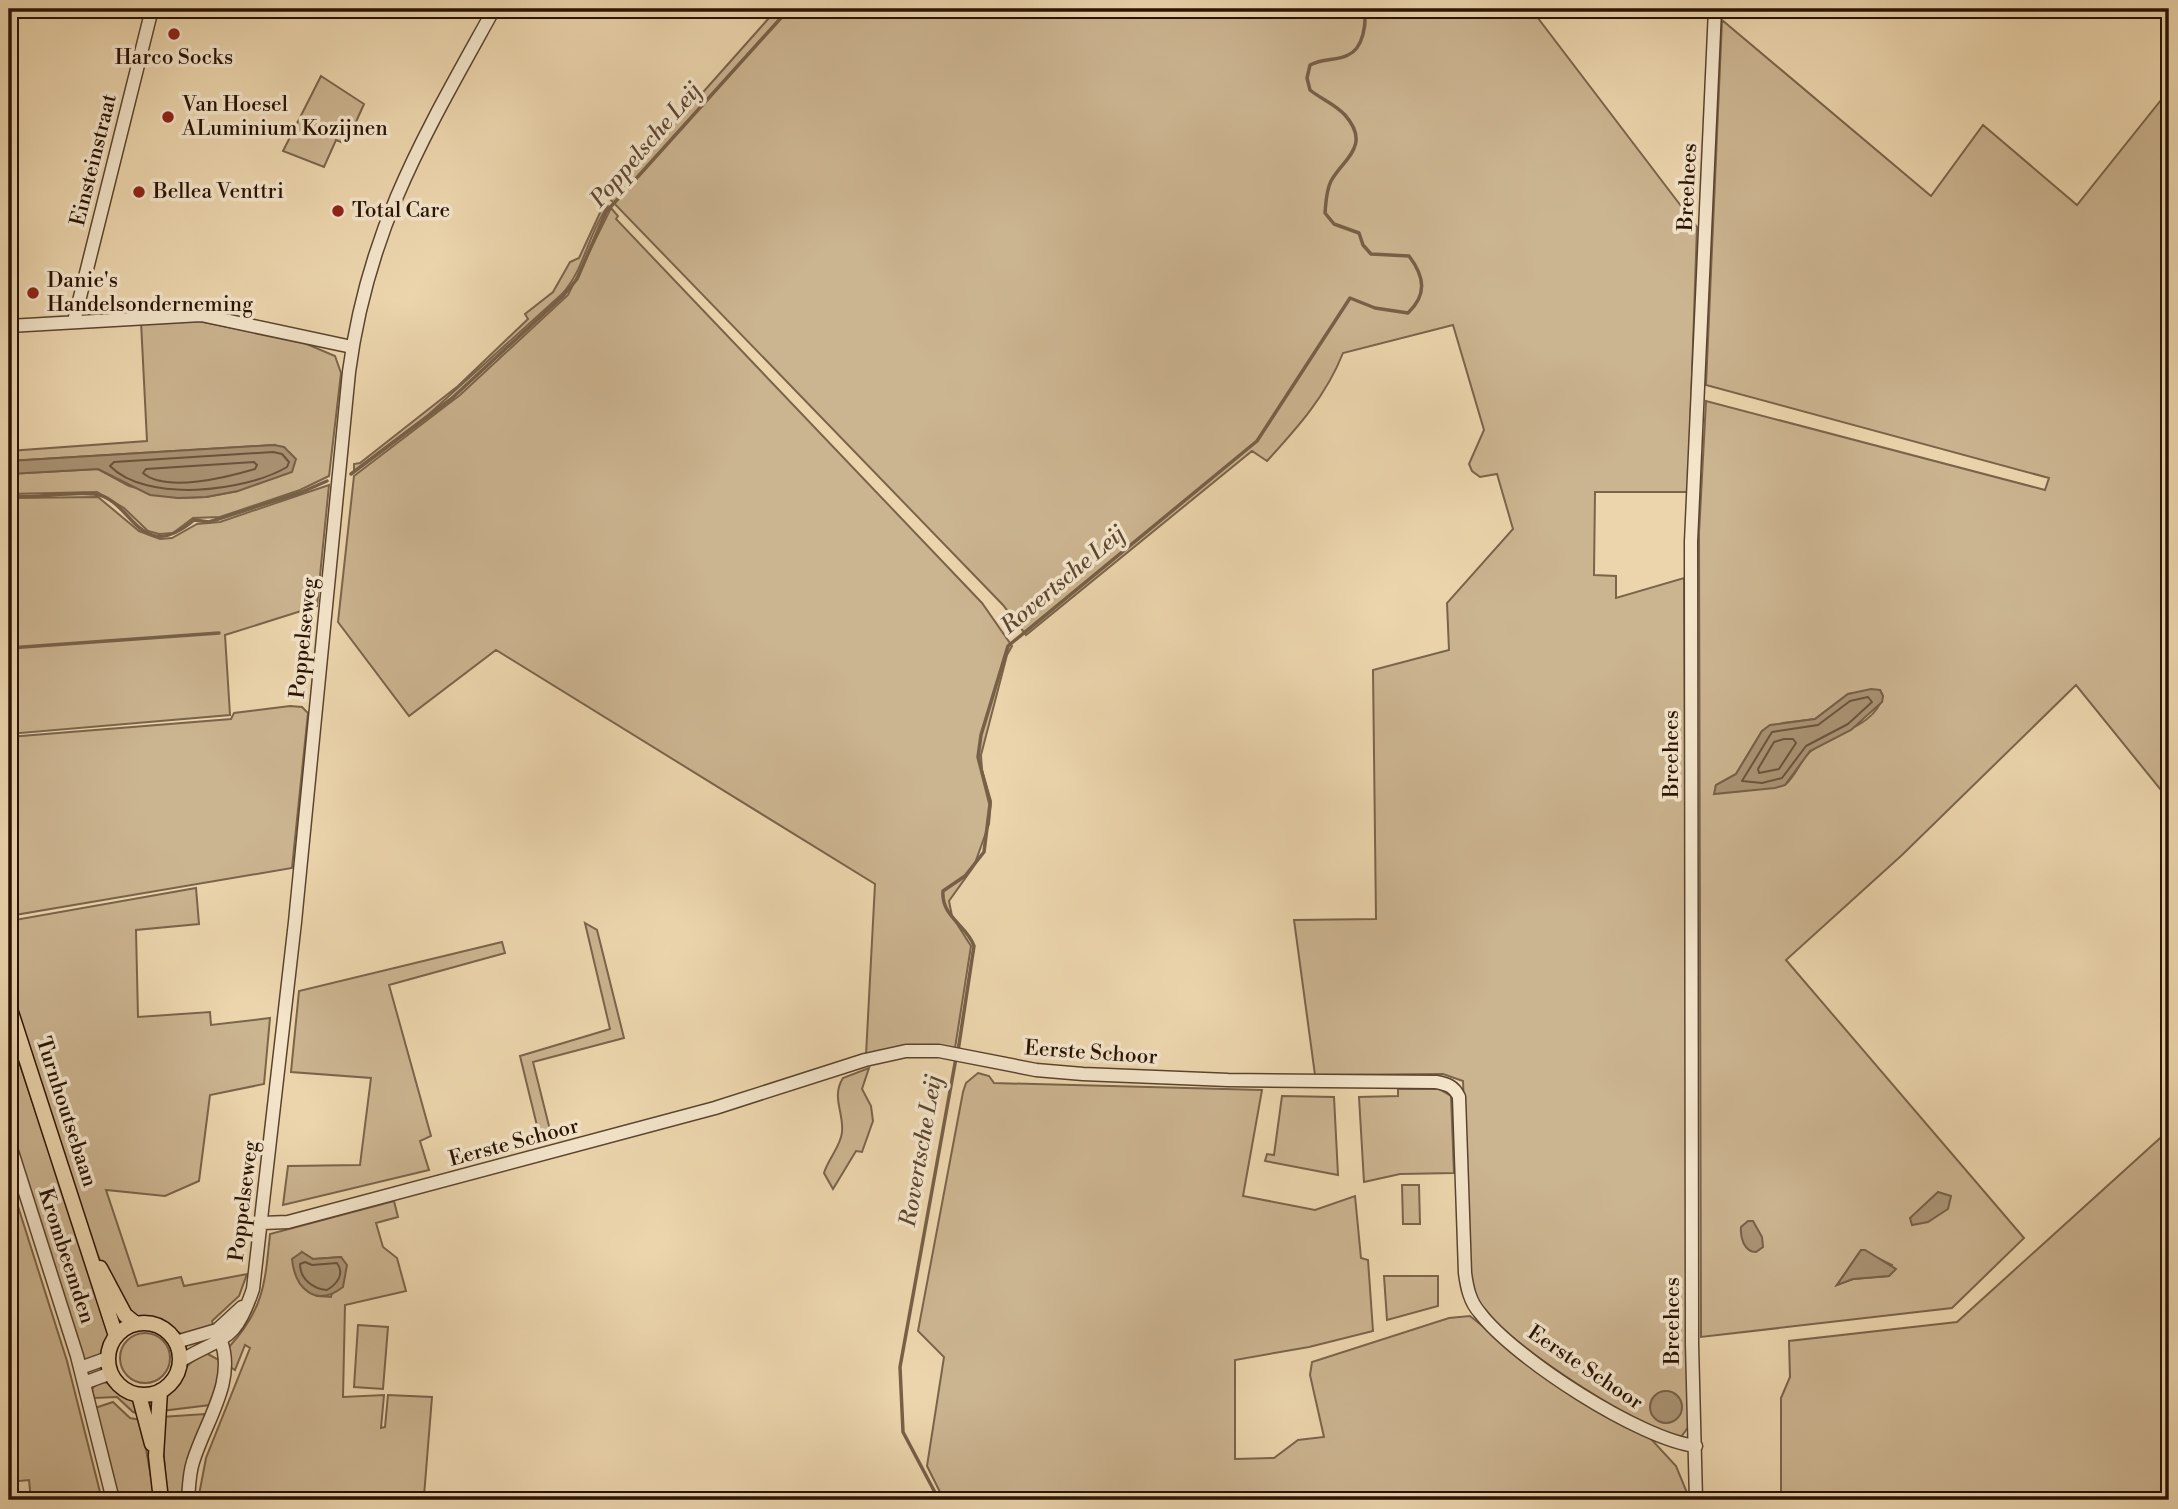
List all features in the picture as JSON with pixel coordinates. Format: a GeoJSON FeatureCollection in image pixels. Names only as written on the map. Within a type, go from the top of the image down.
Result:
{"type":"FeatureCollection","features":[{"type":"Feature","properties":{"kind":"main road","name":"Turnhoutsebaan"},"geometry":{"type":"LineString","coordinates":[[9,1006],[116,1336]]}},
{"type":"Feature","properties":{"kind":"main road","name":"Turnhoutsebaan"},"geometry":{"type":"LineString","coordinates":[[83,1232],[113,1296],[125,1315],[136,1324]]}},
{"type":"Feature","properties":{"kind":"main road"},"geometry":{"type":"LineString","coordinates":[[136,1324],[159,1326],[176,1342],[180,1361],[174,1379],[160,1391],[139,1395],[121,1387],[109,1365],[116,1336],[136,1324]]}},
{"type":"Feature","properties":{"kind":"main road"},"geometry":{"type":"LineString","coordinates":[[156,1456],[160,1391]]}},
{"type":"Feature","properties":{"kind":"main road"},"geometry":{"type":"LineString","coordinates":[[139,1395],[156,1456],[161,1500]]}},
{"type":"Feature","properties":{"kind":"street","name":"Einsteinstraat"},"geometry":{"type":"LineString","coordinates":[[74,321],[152,9]]}},
{"type":"Feature","properties":{"kind":"street","name":"Poppelseweg"},"geometry":{"type":"LineString","coordinates":[[180,1361],[220,1341],[241,1321],[249,1299],[262,1223],[352,347],[369,269],[399,186],[494,9]]}},
{"type":"Feature","properties":{"kind":"street","name":"Breehees"},"geometry":{"type":"LineString","coordinates":[[1696,1500],[1692,1344],[1691,542],[1715,9]]}},
{"type":"Feature","properties":{"kind":"street"},"geometry":{"type":"LineString","coordinates":[[9,326],[201,315],[352,347]]}},
{"type":"Feature","properties":{"kind":"street","name":"Eerste Schoor"},"geometry":{"type":"LineString","coordinates":[[262,1223],[288,1222],[728,1105],[884,1055],[923,1050],[1036,1070],[1083,1074],[1447,1084],[1459,1097],[1465,1273],[1468,1292],[1480,1314],[1526,1355],[1577,1391],[1656,1437],[1696,1446]]}},
{"type":"Feature","properties":{"kind":"street","name":"Krombeemden"},"geometry":{"type":"LineString","coordinates":[[9,1142],[84,1383]]}},
{"type":"Feature","properties":{"kind":"street"},"geometry":{"type":"LineString","coordinates":[[176,1342],[216,1330],[249,1299]]}},
{"type":"Feature","properties":{"kind":"street"},"geometry":{"type":"LineString","coordinates":[[188,1500],[193,1459],[226,1374],[226,1356],[220,1341]]}},
{"type":"Feature","properties":{"kind":"street"},"geometry":{"type":"LineString","coordinates":[[80,1368],[109,1365]]}},
{"type":"Feature","properties":{"kind":"street"},"geometry":{"type":"LineString","coordinates":[[109,1365],[84,1383],[113,1500]]}},
{"type":"Feature","properties":{"kind":"shaded area"},"geometry":{"type":"Polygon","coordinates":[[[777,9],[1531,9],[1697,227],[1688,492],[1595,492],[1594,575],[1616,576],[1616,598],[1684,578],[1689,1426],[1681,1437],[1635,1418],[1553,1368],[1489,1316],[1471,1289],[1463,1081],[1443,1074],[1315,1075],[1294,920],[1376,919],[1373,670],[1449,650],[1447,603],[1513,529],[1497,474],[1480,477],[1472,471],[1469,464],[1484,430],[1453,325],[1343,353],[1320,397],[1267,461],[1252,451],[1026,635],[1003,605],[609,198],[777,9]]]}},
{"type":"Feature","properties":{"kind":"shaded area"},"geometry":{"type":"Polygon","coordinates":[[[1722,20],[1931,196],[1983,125],[2077,205],[2169,90],[2169,800],[2076,685],[1902,855],[1786,960],[2024,1238],[1952,1308],[1701,1337],[1699,533],[1706,401],[2045,490],[2049,478],[1706,385],[1722,20]],[[1880,690],[1848,694],[1815,719],[1783,723],[1762,731],[1736,774],[1716,786],[1732,792],[1785,785],[1811,751],[1863,722],[1879,707],[1883,696],[1880,690]],[[1861,1250],[1837,1285],[1853,1279],[1889,1276],[1892,1265],[1861,1250]]]}},
{"type":"Feature","properties":{"kind":"shaded area"},"geometry":{"type":"Polygon","coordinates":[[[321,76],[364,104],[346,144],[336,140],[324,167],[283,151],[321,76]]]}},
{"type":"Feature","properties":{"kind":"shaded area"},"geometry":{"type":"Polygon","coordinates":[[[605,202],[608,206],[576,274],[562,294],[428,415],[354,471],[354,464],[360,463],[458,386],[528,319],[525,314],[553,292],[570,262],[579,258],[605,202]]]}},
{"type":"Feature","properties":{"kind":"shaded area"},"geometry":{"type":"Polygon","coordinates":[[[611,208],[618,216],[616,219],[982,603],[1012,646],[1007,655],[981,755],[982,770],[991,801],[989,824],[974,866],[949,901],[952,916],[971,946],[955,1048],[917,1045],[866,1055],[875,884],[496,650],[409,716],[338,622],[354,476],[460,395],[568,295],[611,208]]]}},
{"type":"Feature","properties":{"kind":"shaded area"},"geometry":{"type":"Polygon","coordinates":[[[199,321],[302,342],[335,356],[341,373],[329,476],[300,490],[220,517],[193,518],[173,533],[159,534],[148,531],[124,508],[97,492],[9,494],[9,474],[98,469],[129,486],[178,498],[206,497],[238,491],[274,445],[9,461],[9,451],[147,441],[141,322],[199,321]]]}},
{"type":"Feature","properties":{"kind":"shaded area"},"geometry":{"type":"Polygon","coordinates":[[[329,485],[317,606],[225,635],[230,715],[9,734],[9,498],[98,497],[139,531],[160,539],[172,538],[197,524],[220,522],[329,485]]]}},
{"type":"Feature","properties":{"kind":"shaded area"},"geometry":{"type":"Polygon","coordinates":[[[302,707],[308,713],[292,868],[9,916],[9,737],[231,719],[234,713],[302,707]]]}},
{"type":"Feature","properties":{"kind":"shaded area"},"geometry":{"type":"Polygon","coordinates":[[[196,888],[199,924],[136,930],[138,1017],[210,1012],[211,1025],[270,1018],[264,1084],[210,1095],[199,1181],[165,1196],[106,1190],[138,1286],[181,1277],[184,1286],[247,1274],[239,1296],[212,1321],[214,1328],[185,1336],[157,1320],[135,1317],[107,1276],[92,1243],[9,993],[9,921],[196,888]]]}},
{"type":"Feature","properties":{"kind":"shaded area"},"geometry":{"type":"Polygon","coordinates":[[[585,923],[597,930],[624,1038],[533,1062],[550,1130],[539,1134],[520,1056],[610,1029],[585,923]]]}},
{"type":"Feature","properties":{"kind":"shaded area"},"geometry":{"type":"Polygon","coordinates":[[[502,942],[505,953],[389,985],[431,1136],[420,1141],[429,1170],[283,1205],[288,1166],[360,1165],[371,1078],[291,1072],[299,991],[502,942]]]}},
{"type":"Feature","properties":{"kind":"shaded area"},"geometry":{"type":"Polygon","coordinates":[[[9,1032],[111,1335],[100,1357],[84,1361],[9,1130],[9,1032]]]}},
{"type":"Feature","properties":{"kind":"shaded area"},"geometry":{"type":"Polygon","coordinates":[[[869,1068],[862,1089],[871,1106],[873,1121],[862,1152],[856,1151],[833,1189],[824,1173],[841,1137],[838,1098],[840,1085],[843,1078],[869,1068]]]}},
{"type":"Feature","properties":{"kind":"shaded area"},"geometry":{"type":"Polygon","coordinates":[[[978,1073],[989,1076],[994,1083],[1262,1090],[1243,1196],[1315,1210],[1355,1196],[1361,1258],[1368,1260],[1373,1331],[1309,1347],[1235,1360],[1235,1459],[1274,1458],[1298,1440],[1324,1437],[1310,1375],[1312,1362],[1449,1318],[1470,1316],[1557,1386],[1652,1440],[1676,1466],[1690,1500],[944,1500],[927,1466],[944,1357],[918,1331],[963,1092],[966,1083],[978,1073]]]}},
{"type":"Feature","properties":{"kind":"shaded area"},"geometry":{"type":"Polygon","coordinates":[[[1398,1089],[1439,1089],[1451,1096],[1454,1173],[1400,1174],[1364,1182],[1359,1097],[1398,1096],[1398,1089]]]}},
{"type":"Feature","properties":{"kind":"shaded area"},"geometry":{"type":"Polygon","coordinates":[[[1282,1096],[1334,1097],[1338,1175],[1265,1161],[1267,1154],[1274,1155],[1282,1096]]]}},
{"type":"Feature","properties":{"kind":"shaded area"},"geometry":{"type":"Polygon","coordinates":[[[2169,1130],[2169,1500],[1781,1500],[1781,1398],[1790,1377],[1789,1341],[1957,1322],[2169,1130]]]}},
{"type":"Feature","properties":{"kind":"shaded area"},"geometry":{"type":"Polygon","coordinates":[[[9,1178],[67,1361],[102,1500],[31,1500],[29,1480],[9,1482],[9,1178]]]}},
{"type":"Feature","properties":{"kind":"shaded area"},"geometry":{"type":"Polygon","coordinates":[[[1402,1185],[1419,1185],[1420,1224],[1403,1224],[1402,1185]]]}},
{"type":"Feature","properties":{"kind":"shaded area"},"geometry":{"type":"Polygon","coordinates":[[[394,1201],[398,1217],[376,1223],[383,1247],[397,1258],[406,1291],[345,1305],[343,1397],[384,1395],[381,1428],[385,1427],[388,1395],[432,1397],[424,1496],[397,1500],[198,1500],[206,1458],[250,1348],[245,1345],[235,1370],[230,1367],[229,1347],[249,1320],[261,1295],[270,1234],[394,1201]],[[302,1252],[304,1288],[317,1296],[331,1297],[341,1257],[313,1259],[302,1252]]]}},
{"type":"Feature","properties":{"kind":"shaded area"},"geometry":{"type":"Polygon","coordinates":[[[1384,1276],[1438,1276],[1438,1306],[1387,1320],[1384,1276]]]}},
{"type":"Feature","properties":{"kind":"shaded area"},"geometry":{"type":"Polygon","coordinates":[[[358,1325],[388,1327],[383,1389],[354,1387],[358,1325]]]}},
{"type":"Feature","properties":{"kind":"shaded area"},"geometry":{"type":"Polygon","coordinates":[[[145,1333],[163,1340],[170,1358],[163,1376],[145,1383],[127,1376],[120,1358],[127,1340],[145,1333]]]}},
{"type":"Feature","properties":{"kind":"shaded area"},"geometry":{"type":"Polygon","coordinates":[[[206,1353],[219,1360],[220,1380],[210,1405],[161,1411],[167,1393],[184,1369],[206,1353]]]}},
{"type":"Feature","properties":{"kind":"shaded area"},"geometry":{"type":"Polygon","coordinates":[[[98,1382],[112,1384],[124,1391],[140,1414],[133,1412],[117,1397],[94,1398],[92,1389],[98,1382]]]}},
{"type":"Feature","properties":{"kind":"shaded area"},"geometry":{"type":"Polygon","coordinates":[[[113,1402],[130,1418],[141,1420],[155,1500],[116,1500],[95,1408],[113,1402]]]}},
{"type":"Feature","properties":{"kind":"shaded area"},"geometry":{"type":"Polygon","coordinates":[[[205,1414],[185,1500],[167,1500],[161,1417],[205,1414]]]}},
{"type":"Feature","properties":{"kind":"water"},"geometry":{"type":"Polygon","coordinates":[[[274,445],[284,447],[296,459],[292,472],[238,491],[206,497],[150,495],[98,469],[9,474],[9,461],[274,445]]]}},
{"type":"Feature","properties":{"kind":"water"},"geometry":{"type":"Polygon","coordinates":[[[1871,689],[1880,690],[1882,702],[1851,730],[1810,751],[1785,785],[1714,794],[1716,785],[1736,774],[1762,731],[1770,725],[1815,719],[1848,694],[1871,689]]]}},
{"type":"Feature","properties":{"kind":"water"},"geometry":{"type":"Polygon","coordinates":[[[1938,1192],[1951,1196],[1948,1209],[1928,1222],[1912,1225],[1910,1218],[1938,1192]]]}},
{"type":"Feature","properties":{"kind":"water"},"geometry":{"type":"Polygon","coordinates":[[[1748,1221],[1753,1221],[1762,1237],[1763,1247],[1756,1252],[1748,1250],[1742,1239],[1741,1227],[1748,1221]]]}},
{"type":"Feature","properties":{"kind":"water"},"geometry":{"type":"Polygon","coordinates":[[[1861,1250],[1896,1269],[1889,1276],[1853,1279],[1837,1285],[1861,1250]]]}},
{"type":"Feature","properties":{"kind":"water"},"geometry":{"type":"Polygon","coordinates":[[[302,1252],[313,1259],[341,1257],[347,1265],[343,1287],[324,1296],[316,1295],[302,1287],[292,1259],[302,1252]]]}},
{"type":"Feature","properties":{"kind":"water"},"geometry":{"type":"Polygon","coordinates":[[[1666,1391],[1678,1395],[1682,1407],[1678,1419],[1666,1423],[1654,1419],[1650,1407],[1654,1395],[1666,1391]]]}},
{"type":"Feature","properties":{"kind":"waterway","name":"Poppelsche Leij"},"geometry":{"type":"LineString","coordinates":[[351,474],[451,399],[563,296],[577,279],[606,212],[789,9]]}},
{"type":"Feature","properties":{"kind":"waterway","name":"Rovertsche Leij"},"geometry":{"type":"LineString","coordinates":[[958,1051],[974,946],[946,908],[943,891],[965,876],[984,852],[990,804],[978,757],[981,735],[1008,646],[1257,441],[1350,298],[1375,308],[1408,313],[1421,293],[1421,279],[1409,256],[1371,254],[1363,245],[1359,233],[1334,224],[1325,213],[1329,185],[1353,151],[1356,135],[1345,115],[1310,90],[1307,78],[1310,65],[1344,57],[1358,47],[1364,28],[1365,9]]}},
{"type":"Feature","properties":{"kind":"waterway","name":"Poppelsche Leij"},"geometry":{"type":"LineString","coordinates":[[9,496],[94,494],[107,498],[148,533],[160,536],[175,533],[194,520],[209,522],[302,492],[327,481]]}},
{"type":"Feature","properties":{"kind":"waterway"},"geometry":{"type":"LineString","coordinates":[[9,648],[219,633]]}},
{"type":"Feature","properties":{"kind":"waterway","name":"Rovertsche Leij"},"geometry":{"type":"LineString","coordinates":[[939,1500],[903,1432],[900,1367],[956,1058]]}},
{"type":"Feature","properties":{"kind":"place","name":"Harco Socks"},"geometry":{"type":"Point","coordinates":[174,34]}},
{"type":"Feature","properties":{"kind":"place","name":"Van Hoesel ALuminium Kozijnen"},"geometry":{"type":"Point","coordinates":[168,117]}},
{"type":"Feature","properties":{"kind":"place","name":"Bellea Venttri"},"geometry":{"type":"Point","coordinates":[139,192]}},
{"type":"Feature","properties":{"kind":"place","name":"Total Care"},"geometry":{"type":"Point","coordinates":[338,211]}},
{"type":"Feature","properties":{"kind":"place","name":"Danie's Handelsonderneming"},"geometry":{"type":"Point","coordinates":[33,293]}}]}
